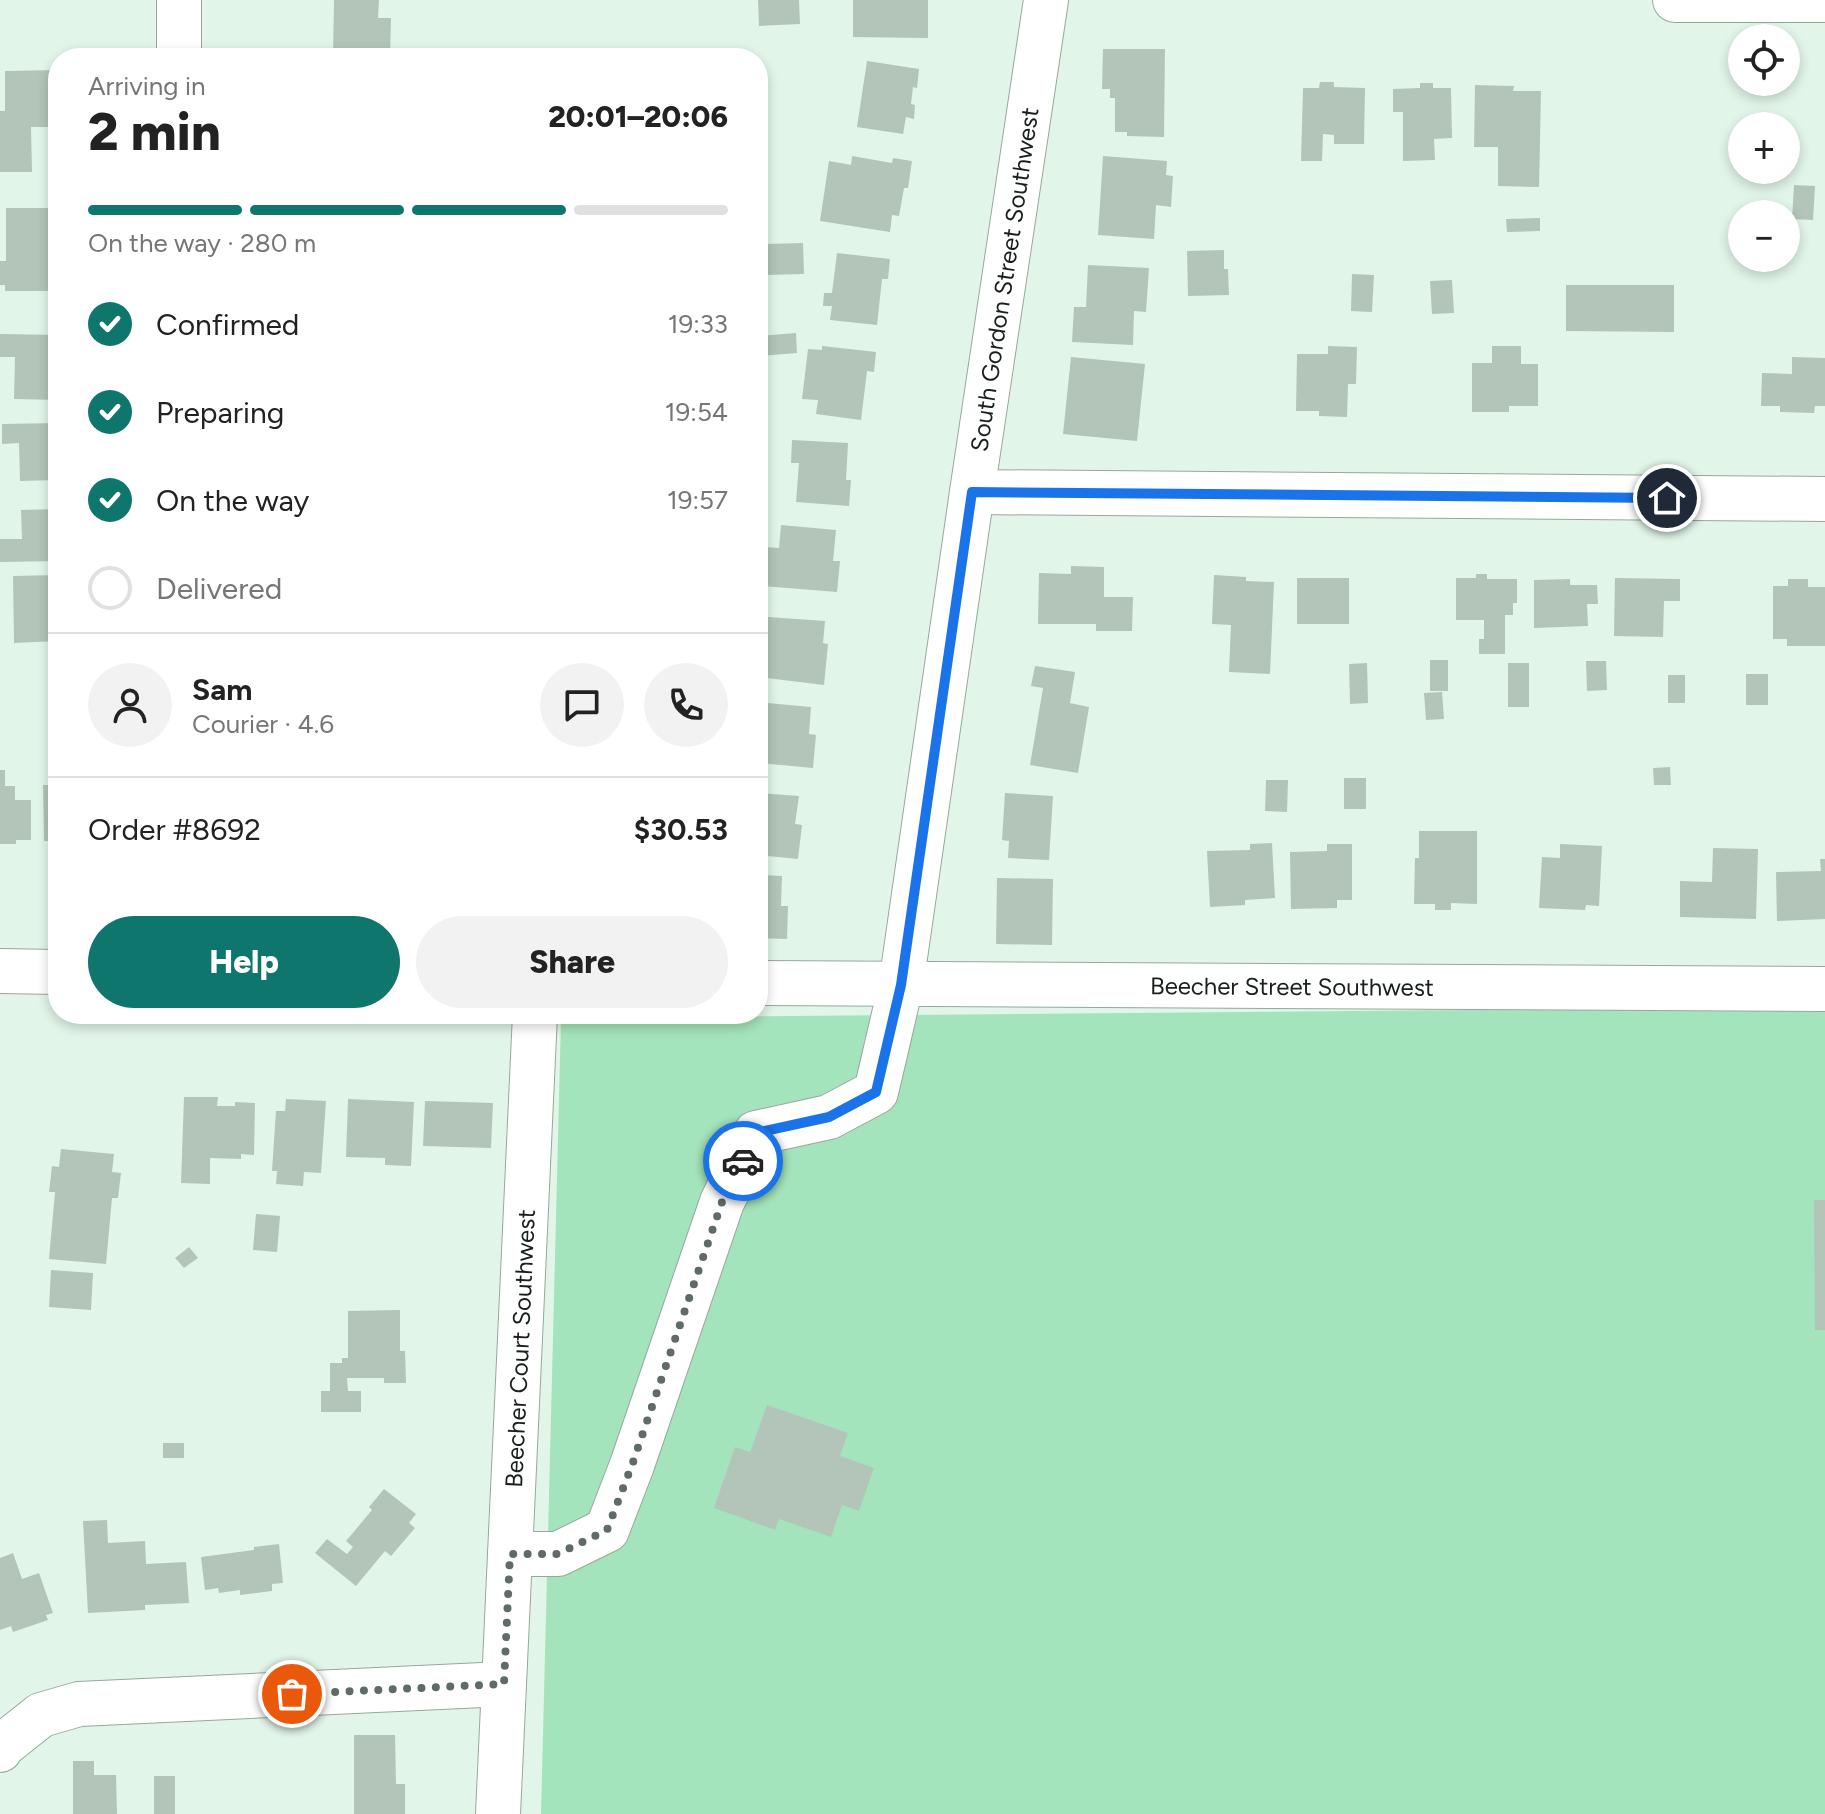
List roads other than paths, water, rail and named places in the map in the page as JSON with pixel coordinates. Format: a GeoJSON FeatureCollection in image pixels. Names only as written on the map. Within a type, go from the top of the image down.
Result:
{"type":"FeatureCollection","features":[{"type":"Feature","properties":{"kind":"street"},"geometry":{"type":"LineString","coordinates":[[179,0],[179,48]]}},
{"type":"Feature","properties":{"kind":"street","name":"South Gordon Street Southwest"},"geometry":{"type":"LineString","coordinates":[[510,1554],[558,1554],[607,1530],[722,1202],[756,1133],[829,1117],[876,1092],[901,985],[1046,0]]}},
{"type":"Feature","properties":{"kind":"street"},"geometry":{"type":"LineString","coordinates":[[1675,0],[1825,0]]}},
{"type":"Feature","properties":{"kind":"street"},"geometry":{"type":"LineString","coordinates":[[972,492],[1825,499]]}},
{"type":"Feature","properties":{"kind":"street"},"geometry":{"type":"LineString","coordinates":[[0,971],[48,972]]}},
{"type":"Feature","properties":{"kind":"street","name":"Beecher Street Southwest"},"geometry":{"type":"LineString","coordinates":[[768,983],[1825,989]]}},
{"type":"Feature","properties":{"kind":"street","name":"Beecher Court Southwest"},"geometry":{"type":"LineString","coordinates":[[498,1814],[535,1024]]}},
{"type":"Feature","properties":{"kind":"street"},"geometry":{"type":"LineString","coordinates":[[0,1750],[41,1715],[79,1704],[504,1684]]}}]}
